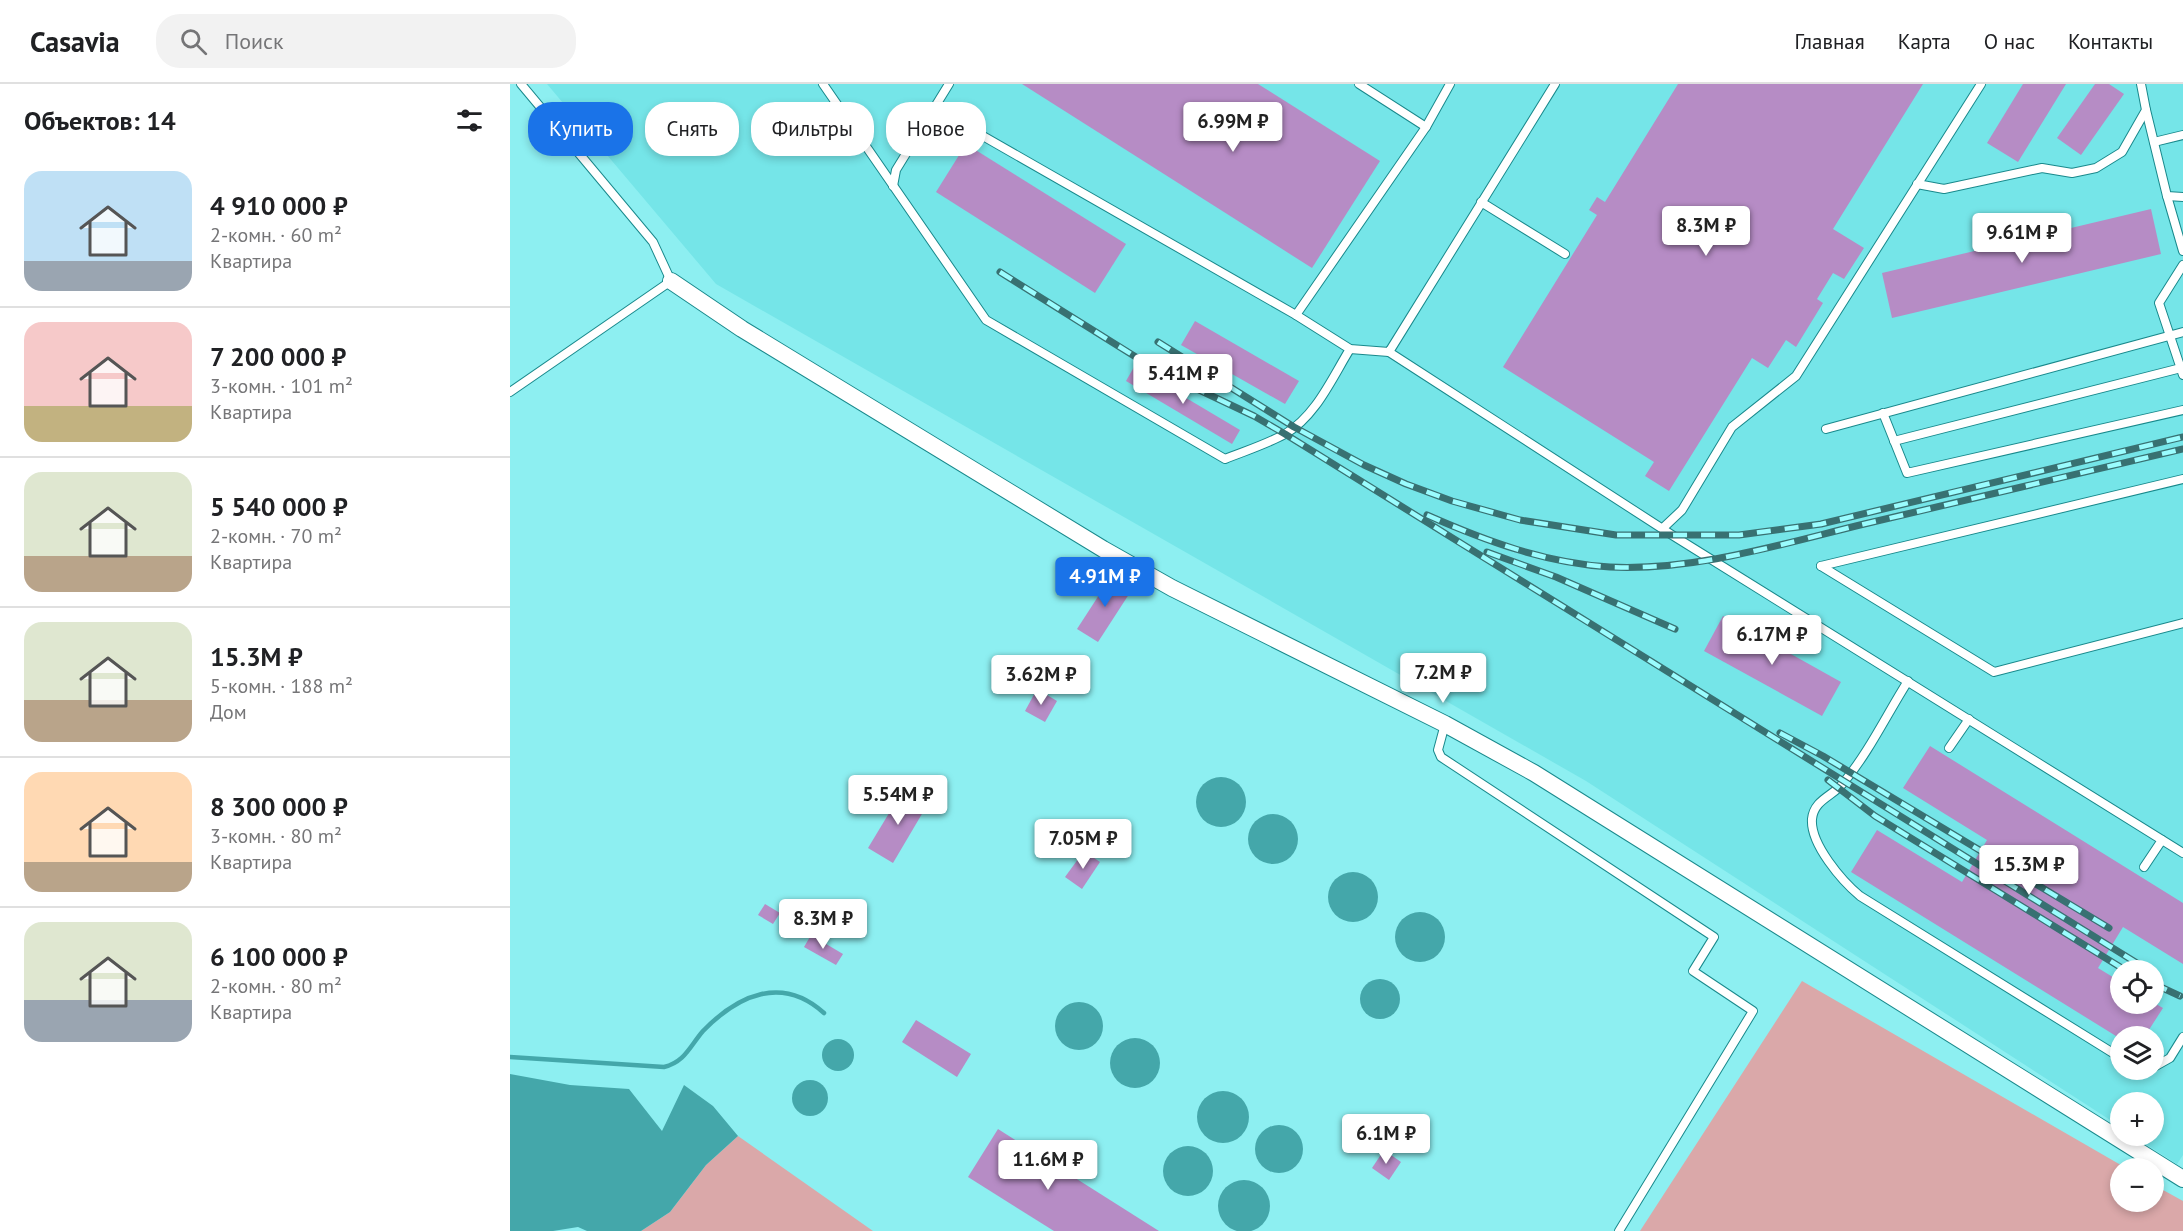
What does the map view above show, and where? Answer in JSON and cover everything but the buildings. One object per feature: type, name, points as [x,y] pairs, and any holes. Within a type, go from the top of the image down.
[{"type":"street","points":[[671,281],[742,329],[1103,549],[1172,588],[1445,724],[1534,773],[2183,1179]]},
{"type":"lane","points":[[510,392],[671,281],[653,242],[520,84]]},
{"type":"lane","points":[[823,84],[986,320],[1225,459],[1285,434],[1301,422],[1318,400],[1350,349]]},
{"type":"lane","points":[[938,102],[949,84]]},
{"type":"lane","points":[[1359,84],[1426,127]]},
{"type":"lane","points":[[1296,315],[1426,127],[1450,84]]},
{"type":"lane","points":[[1389,352],[1555,84]]},
{"type":"lane","points":[[1663,528],[1682,510],[1732,426],[1796,376],[1981,84]]},
{"type":"lane","points":[[2141,84],[2167,196],[2183,251]]},
{"type":"lane","points":[[1917,184],[1944,189],[2042,168],[2072,172],[2096,168],[2122,152],[2146,110]]},
{"type":"lane","points":[[2154,142],[2183,135]]},
{"type":"lane","points":[[986,138],[1296,315],[1350,349],[1389,352],[1663,528],[2183,853]]},
{"type":"lane","points":[[893,186],[896,170],[905,156]]},
{"type":"lane","points":[[2167,196],[2183,197]]},
{"type":"lane","points":[[1481,202],[1565,254]]},
{"type":"lane","points":[[1894,441],[2182,371],[2159,303],[2183,265]]},
{"type":"lane","points":[[1826,429],[2183,332]]},
{"type":"lane","points":[[1883,413],[1907,473],[2183,410]]},
{"type":"lane","points":[[2183,479],[1821,566],[1994,672],[2183,623]]},
{"type":"lane","points":[[1908,681],[1845,782],[1818,805],[1812,820],[1817,839],[1824,852],[1843,880],[1860,896],[2110,1051]]},
{"type":"lane","points":[[1949,748],[1969,719]]},
{"type":"lane","points":[[1445,724],[1438,750],[1441,757],[1714,937],[1693,971],[1753,1011],[1619,1231]]},
{"type":"lane","points":[[2144,867],[2162,840]]},
{"type":"lane","points":[[2164,1061],[2169,1058],[2183,1037]]},
{"type":"shaded area","points":[[547,84],[2183,84],[2183,1155],[2177,1164],[2149,1146],[2164,1146],[2164,1092],[2110,1092],[2110,1120],[1586,781],[716,284],[608,156],[633,156],[633,102],[562,102]]},
{"type":"shaded area","points":[[1221,777],[1239,784],[1246,802],[1239,820],[1221,827],[1203,820],[1196,802],[1203,784]]},
{"type":"shaded area","points":[[1273,814],[1282,816],[1293,825],[1298,839],[1296,848],[1287,859],[1273,864],[1264,862],[1253,853],[1248,839],[1250,830],[1259,819]]},
{"type":"shaded area","points":[[1348,872],[1358,872],[1371,879],[1378,892],[1378,902],[1371,915],[1358,922],[1348,922],[1339,918],[1332,911],[1328,902],[1328,892],[1332,883],[1339,876]]},
{"type":"shaded area","points":[[1420,912],[1429,914],[1440,923],[1445,937],[1443,946],[1434,957],[1420,962],[1411,960],[1400,951],[1395,937],[1397,928],[1406,917]]},
{"type":"shaded area","points":[[1380,979],[1394,985],[1400,999],[1394,1013],[1380,1019],[1366,1013],[1360,999],[1366,985]]},
{"type":"shaded area","points":[[1802,981],[2110,1159],[2110,1212],[2164,1212],[2164,1191],[2183,1201],[2183,1231],[1640,1231]]},
{"type":"shaded area","points":[[1079,1002],[1096,1009],[1103,1026],[1096,1043],[1079,1050],[1062,1043],[1055,1026],[1062,1009]]},
{"type":"shaded area","points":[[1135,1038],[1153,1045],[1160,1063],[1153,1081],[1135,1088],[1117,1081],[1110,1063],[1117,1045]]},
{"type":"shaded area","points":[[838,1039],[850,1043],[854,1055],[850,1067],[838,1071],[826,1067],[822,1055],[826,1043]]},
{"type":"shaded area","points":[[510,1074],[570,1085],[629,1089],[662,1131],[684,1085],[713,1106],[738,1136],[706,1165],[670,1212],[641,1231],[587,1231],[578,1227],[553,1231],[510,1231]]},
{"type":"shaded area","points":[[810,1080],[823,1085],[828,1098],[823,1111],[810,1116],[797,1111],[792,1098],[797,1085]]},
{"type":"shaded area","points":[[1218,1091],[1228,1091],[1237,1095],[1245,1103],[1249,1117],[1245,1131],[1237,1139],[1228,1143],[1218,1143],[1209,1139],[1201,1131],[1197,1122],[1197,1112],[1201,1103],[1209,1095]]},
{"type":"shaded area","points":[[1274,1125],[1284,1125],[1299,1135],[1303,1149],[1302,1158],[1293,1169],[1284,1173],[1274,1173],[1259,1163],[1255,1154],[1255,1144],[1265,1129]]},
{"type":"shaded area","points":[[738,1136],[873,1231],[641,1231],[670,1212],[706,1165]]},
{"type":"shaded area","points":[[1193,1146],[1206,1153],[1212,1161],[1212,1181],[1206,1189],[1198,1195],[1183,1196],[1170,1189],[1164,1181],[1163,1166],[1170,1153],[1178,1147]]},
{"type":"shaded area","points":[[1244,1180],[1254,1182],[1262,1188],[1268,1196],[1270,1206],[1268,1216],[1262,1224],[1254,1230],[1244,1232],[1234,1230],[1226,1224],[1220,1216],[1218,1206],[1220,1196],[1226,1188],[1234,1182]]},
{"type":"waterway","points":[[510,1057],[664,1067],[682,1057],[717,1018],[746,999],[761,994],[792,995],[808,1001],[824,1013]]},
{"type":"railway","points":[[1000,272],[1155,369],[1254,416],[1285,434],[2132,960]]},
{"type":"railway","points":[[1158,342],[1294,427],[1364,465],[1406,484],[1452,501],[1520,520],[1616,535],[1739,535],[1821,524],[2183,437]]},
{"type":"railway","points":[[1427,515],[1494,542],[1562,561],[1610,567],[1673,565],[1767,548],[2183,449]]},
{"type":"railway","points":[[1487,552],[1556,577],[1675,629]]},
{"type":"railway","points":[[1780,733],[1823,756],[2109,928]]},
{"type":"railway","points":[[1828,780],[1875,816],[2110,961]]},
{"type":"railway","points":[[2164,989],[2180,996]]}]
